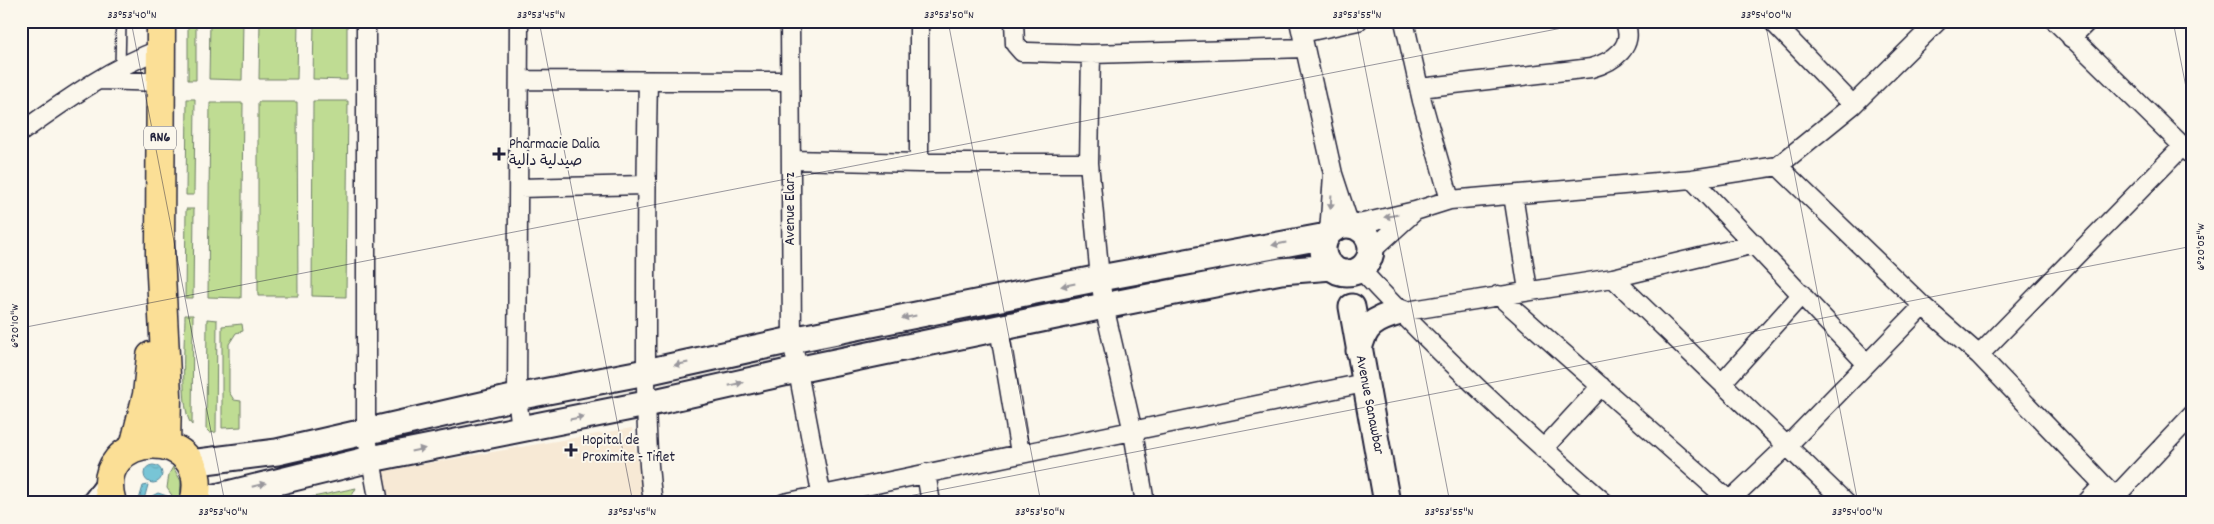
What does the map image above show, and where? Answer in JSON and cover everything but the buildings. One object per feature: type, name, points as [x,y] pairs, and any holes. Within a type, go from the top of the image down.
[{"type":"main road","name":"RN6","points":[[161,21],[157,396],[166,445]]},
{"type":"main road","name":"RN6","points":[[134,447],[157,396]]},
{"type":"main road","points":[[105,497],[111,473],[116,462],[124,453],[144,444],[166,445],[180,452],[190,463],[196,475],[195,502]]},
{"type":"street","points":[[366,21],[366,433],[379,503]]},
{"type":"street","points":[[519,21],[517,397],[521,429]]},
{"type":"street","name":"Avenue Elarz","points":[[790,21],[792,340],[822,499]]},
{"type":"street","points":[[919,21],[919,163]]},
{"type":"street","points":[[1014,21],[1015,44],[1022,52],[1091,54],[1302,34],[1358,21]]},
{"type":"street","points":[[1404,21],[1450,200]]},
{"type":"street","points":[[1420,88],[1591,68],[1604,64],[1615,59],[1629,37],[1629,30],[1624,21]]},
{"type":"street","points":[[1772,21],[1853,105]]},
{"type":"street","points":[[190,463],[278,452],[517,397],[1335,232],[1450,200],[1692,179],[1778,166],[1853,105],[1938,21]]},
{"type":"street","points":[[1979,355],[2188,151],[2055,21]]},
{"type":"street","points":[[2071,38],[2088,21]]},
{"type":"street","points":[[1302,34],[1333,174],[1335,232],[1323,249],[1324,256],[1351,266],[1543,449],[1605,503]]},
{"type":"street","points":[[120,74],[133,59],[161,49]]},
{"type":"street","points":[[1091,54],[1089,163],[1100,278],[1104,306],[1133,432],[1145,503]]},
{"type":"street","points":[[21,132],[100,80],[120,74],[160,82]]},
{"type":"street","points":[[519,80],[789,81]]},
{"type":"street","points":[[648,81],[646,404],[648,471],[653,503]]},
{"type":"street","points":[[791,160],[919,163],[1089,163]]},
{"type":"street","points":[[1778,166],[1923,306],[1979,355],[2113,495]]},
{"type":"street","points":[[1692,179],[1866,363]]},
{"type":"street","points":[[519,188],[646,185]]},
{"type":"street","points":[[1513,195],[1528,290]]},
{"type":"street","points":[[195,502],[371,459],[646,404],[797,370],[1104,306],[1281,271],[1351,266],[1414,211]]},
{"type":"street","points":[[1335,232],[1363,232],[1367,236],[1351,266]]},
{"type":"street","points":[[1359,351],[1361,336],[1371,324],[1382,317],[1400,312],[1528,290],[1613,278],[1755,244]]},
{"type":"street","name":"Avenue Sanawbar","points":[[1351,266],[1344,281],[1352,308],[1387,503]]},
{"type":"street","points":[[1613,278],[1846,503]]},
{"type":"street","points":[[1722,383],[1802,294]]},
{"type":"street","points":[[1498,295],[1729,502],[1787,446],[1923,306]]},
{"type":"street","points":[[999,328],[1020,453]]},
{"type":"street","points":[[784,503],[822,499],[926,473],[1133,432],[1364,383]]},
{"type":"street","points":[[1543,449],[1601,386]]},
{"type":"street","points":[[2086,503],[2113,495],[2193,414]]},
{"type":"street","points":[[926,473],[931,503]]},
{"type":"lane","points":[[120,74],[121,21]]},
{"type":"shaded area","name":"Hopital de Proximite - Tiflet","points":[[632,428],[645,503],[388,503],[382,471]]},
{"type":"green space","points":[[188,21],[196,21],[196,80],[188,80]]},
{"type":"green space","points":[[210,21],[243,21],[242,80],[209,79]]},
{"type":"green space","points":[[260,21],[298,21],[297,79],[259,79]]},
{"type":"green space","points":[[314,21],[347,21],[347,80],[313,79]]},
{"type":"green space","points":[[187,99],[195,99],[194,195],[186,195]]},
{"type":"green space","points":[[313,101],[348,101],[346,297],[312,296]]},
{"type":"green space","points":[[258,102],[297,102],[298,296],[258,296]]},
{"type":"green space","points":[[210,103],[243,103],[241,298],[208,297]]},
{"type":"green space","points":[[186,209],[194,209],[193,298],[185,298]]},
{"type":"green space","points":[[185,315],[193,315],[192,425],[185,405],[184,390]]},
{"type":"green space","points":[[207,319],[217,320],[216,432],[210,433],[206,429]]},
{"type":"green space","points":[[242,324],[243,331],[236,333],[229,344],[229,392],[234,400],[241,401],[241,427],[222,428],[222,326]]},
{"type":"green space","points":[[173,467],[181,481],[180,499],[173,497],[167,488],[169,474]]},
{"type":"green space","points":[[356,488],[348,503],[294,503],[294,501]]},
{"type":"water","points":[[149,465],[157,465],[162,470],[160,481],[149,483],[144,478],[144,470]]},
{"type":"water","points":[[148,485],[143,503],[138,503],[143,486]]},
{"type":"water","points":[[158,493],[167,496],[170,503],[150,503],[152,496]]},
{"type":"place","name":"Pharmacie Dalia صيدلية دالية","points":[[499,154]]},
{"type":"place","name":"Hopital de Proximite - Tiflet","points":[[571,450]]}]
